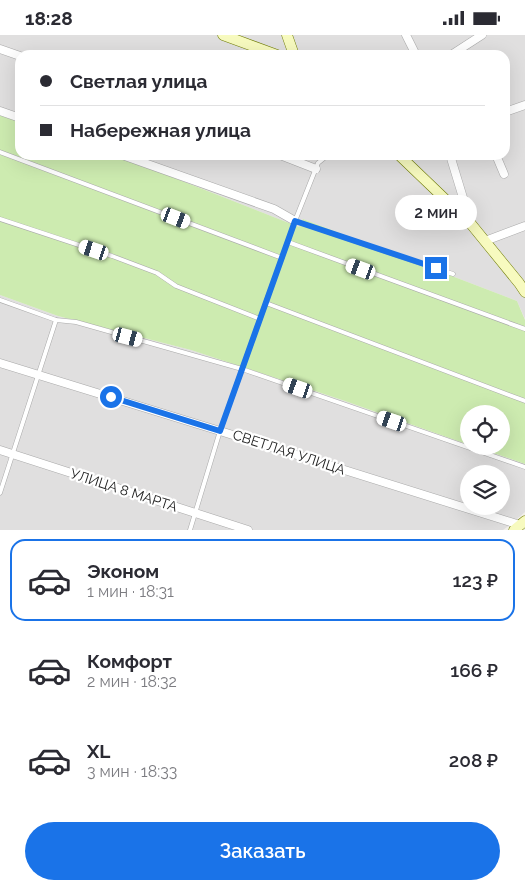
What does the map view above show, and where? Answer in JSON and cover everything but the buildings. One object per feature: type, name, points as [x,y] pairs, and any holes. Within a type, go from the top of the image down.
[{"type":"street","points":[[223,35],[263,50]]},
{"type":"street","points":[[288,35],[292,50]]},
{"type":"street","points":[[406,35],[414,50]]},
{"type":"street","points":[[459,50],[482,35]]},
{"type":"street","points":[[0,49],[15,54]]},
{"type":"street","points":[[510,110],[525,105]]},
{"type":"street","points":[[0,111],[15,117]]},
{"type":"street","points":[[136,160],[274,209],[295,221]]},
{"type":"street","points":[[293,160],[316,169]]},
{"type":"street","points":[[404,160],[471,224],[525,293]]},
{"type":"street","points":[[452,160],[471,224]]},
{"type":"street","points":[[498,160],[504,174]]},
{"type":"street","points":[[486,241],[525,226]]},
{"type":"street","name":"СВЕТЛАЯ УЛИЦА","points":[[0,363],[520,525]]},
{"type":"street","name":"УЛИЦА 8 МАРТА","points":[[0,450],[248,530]]},
{"type":"lane","points":[[0,153],[15,159]]},
{"type":"lane","points":[[19,160],[282,258]]},
{"type":"lane","points":[[190,530],[220,431],[242,369],[295,221],[318,163],[322,160]]},
{"type":"lane","points":[[0,219],[139,266],[157,273],[176,286],[260,319]]},
{"type":"lane","points":[[295,221],[453,274]]},
{"type":"lane","points":[[288,242],[525,329]]},
{"type":"lane","points":[[0,300],[56,320],[76,322],[242,369],[525,467]]},
{"type":"lane","points":[[266,303],[525,401]]},
{"type":"lane","points":[[0,493],[56,320]]},
{"type":"shaded area","points":[[0,35],[525,35],[525,319],[517,301],[303,219],[299,227],[129,160],[510,160],[510,50],[15,50],[15,119],[0,114]]},
{"type":"shaded area","points":[[0,295],[58,316],[191,350],[345,401],[460,442],[460,455],[499,455],[525,464],[525,512],[503,530],[0,530]]},
{"type":"green space","points":[[0,114],[15,119],[15,160],[129,160],[299,227],[303,219],[517,301],[525,320],[525,464],[499,455],[510,455],[510,405],[460,405],[460,442],[191,350],[58,316],[0,295]]},
{"type":"route","points":[[111,397],[220,431],[295,221],[436,268]]}]
